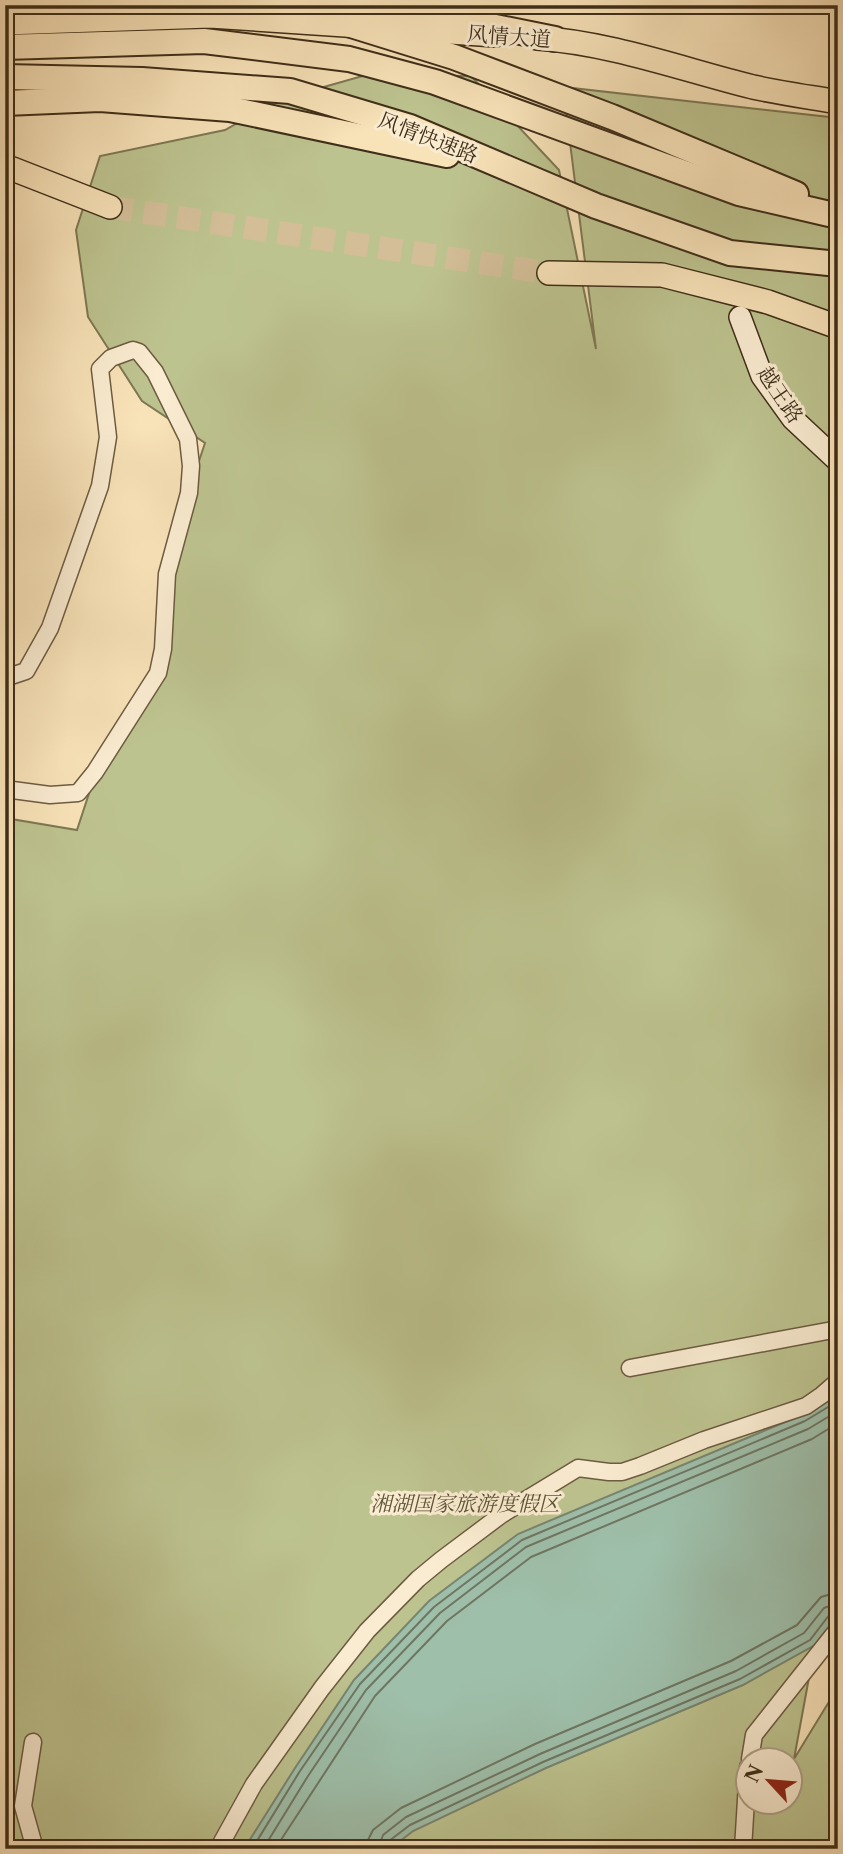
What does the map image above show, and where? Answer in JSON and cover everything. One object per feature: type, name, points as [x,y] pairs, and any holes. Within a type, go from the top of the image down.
[{"type":"highway","points":[[357,15],[426,13],[555,39]]},
{"type":"highway","points":[[357,15],[453,57],[611,117],[799,195],[838,202]]},
{"type":"highway","points":[[5,47],[204,41],[349,59],[435,82],[739,193],[838,215]]},
{"type":"highway","name":"风情快速路","points":[[5,77],[142,80],[290,91],[410,127],[596,206],[730,253],[838,264]]},
{"type":"highway","points":[[5,103],[100,99],[230,109],[506,168]]},
{"type":"main road","points":[[5,23],[210,16],[357,15]]},
{"type":"main road","name":"风情大道","points":[[555,39],[652,58],[754,87],[838,102]]},
{"type":"main road","points":[[5,166],[110,207]]},
{"type":"main road","points":[[549,274],[662,275],[768,302],[838,327]]},
{"type":"main road","name":"越王路","points":[[740,317],[762,376],[793,419],[838,461]]},
{"type":"street","points":[[5,678],[26,671],[50,628],[100,486],[108,437],[100,369],[111,358],[133,350],[139,352],[155,372],[188,439],[191,466],[189,493],[167,574],[163,649],[158,673],[78,793],[50,795],[5,789]]},
{"type":"street","points":[[630,1368],[838,1328]]},
{"type":"street","points":[[218,1849],[254,1784],[322,1688],[367,1631],[418,1579],[441,1560],[501,1515],[578,1468],[622,1472],[640,1466],[704,1440],[806,1406],[838,1381]]},
{"type":"street","points":[[752,1745],[754,1735],[838,1629]]},
{"type":"street","points":[[33,1742],[23,1806],[35,1849]]},
{"type":"street","points":[[743,1849],[745,1815]]},
{"type":"green space","name":"湘湖国家旅游度假区","points":[[366,75],[471,76],[559,170],[596,349],[563,87],[838,118],[838,1618],[815,1645],[797,1745],[734,1745],[734,1815],[804,1815],[803,1745],[838,1687],[838,1849],[5,1849],[5,818],[77,830],[99,763],[164,673],[161,575],[205,443],[142,401],[88,317],[76,230],[100,156],[225,130],[278,100]]},
{"type":"water","points":[[838,1392],[838,1615],[815,1645],[743,1685],[546,1768],[413,1831],[390,1849],[244,1849],[354,1680],[429,1601],[518,1534],[802,1415]]},
{"type":"tunnel","points":[[110,207],[549,273]]}]
